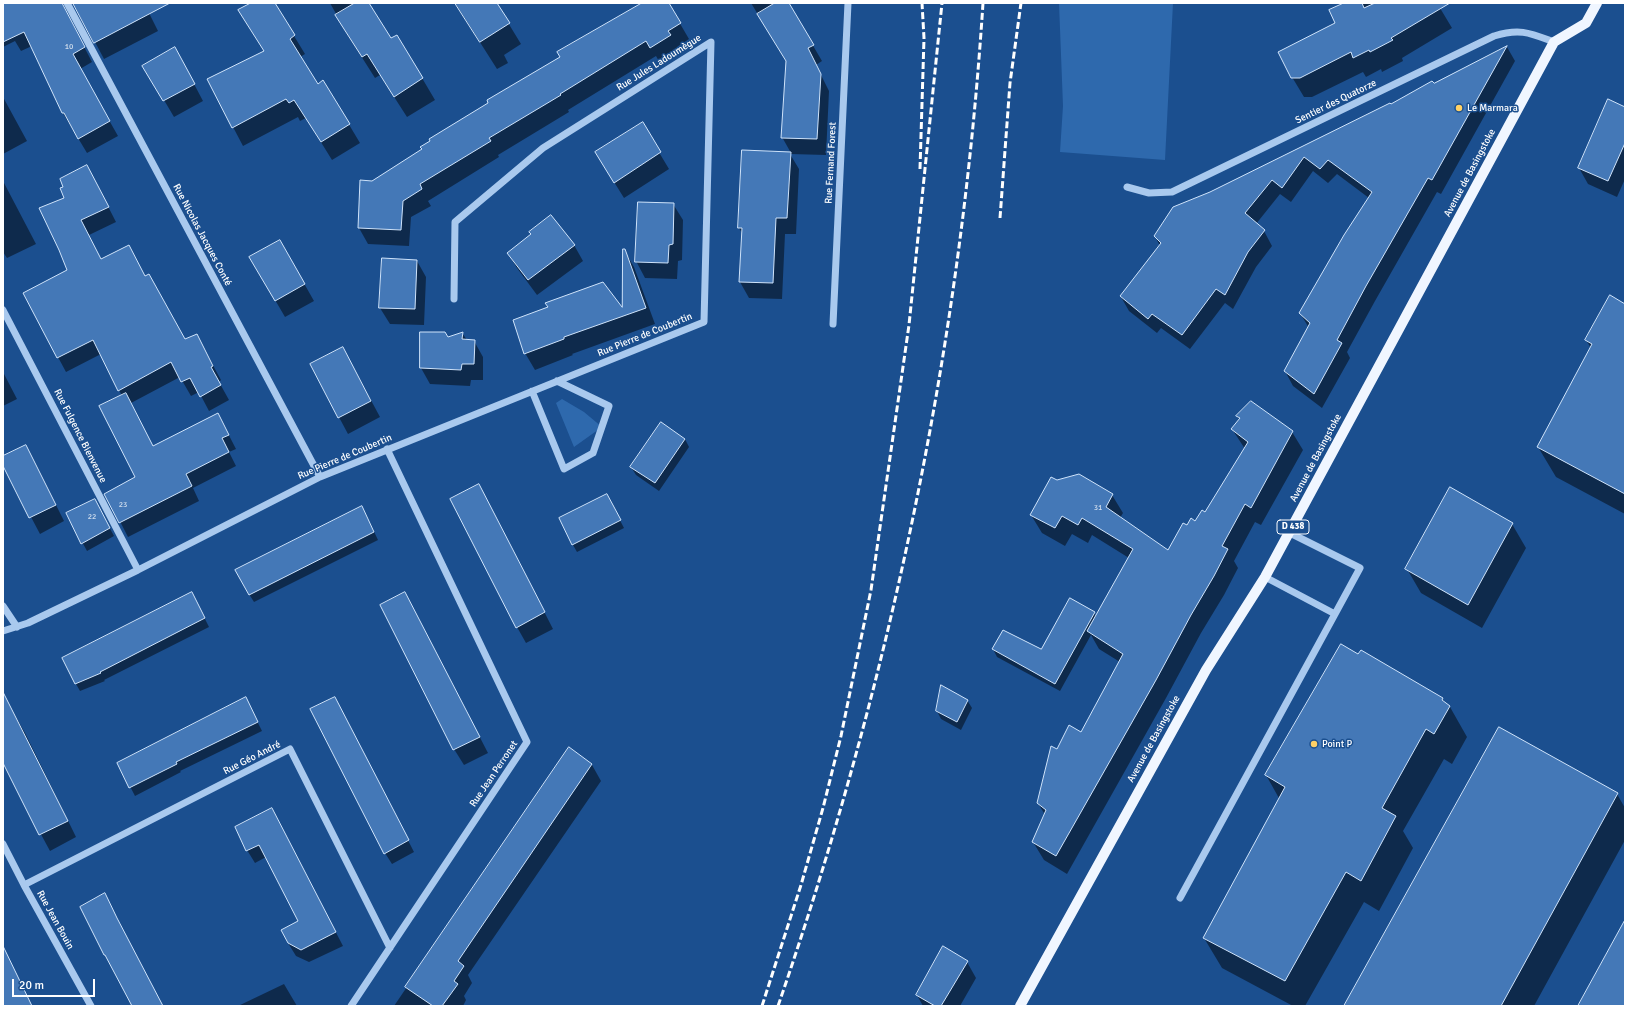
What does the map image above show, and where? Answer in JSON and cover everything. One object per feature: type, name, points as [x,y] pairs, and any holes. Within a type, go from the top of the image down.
[{"type":"main road","points":[[1554,42],[1586,23],[1597,3]]},
{"type":"main road","name":"Avenue de Basingstoke","points":[[1020,1006],[1206,670],[1266,577],[1554,42]]},
{"type":"street","name":"Rue Nicolas Jacques Conté","points":[[67,3],[320,477]]},
{"type":"street","name":"Rue Fernand Forest","points":[[832,324],[848,3]]},
{"type":"street","name":"Sentier des Quatorze","points":[[1127,187],[1149,193],[1172,192],[1494,36],[1508,32],[1528,32],[1554,42]]},
{"type":"street","name":"Rue Jules Ladoumègue","points":[[454,299],[455,222],[543,148],[711,42],[704,322]]},
{"type":"street","name":"Rue Fulgence Bienvenue","points":[[3,310],[138,570]]},
{"type":"street","name":"Rue Pierre de Coubertin","points":[[3,631],[28,623],[138,570],[320,477],[704,322]]},
{"type":"street","points":[[532,391],[564,469],[593,453],[609,406],[557,381]]},
{"type":"street","name":"Rue Jean Perronet","points":[[351,1006],[527,742],[387,449]]},
{"type":"street","points":[[1180,898],[1360,568],[1290,533]]},
{"type":"street","points":[[1266,577],[1335,614]]},
{"type":"street","points":[[3,606],[17,626]]},
{"type":"street","name":"Rue Géo André","points":[[24,884],[290,749],[390,948]]},
{"type":"street","name":"Rue Jean Bouin","points":[[3,844],[91,1006]]},
{"type":"shaded area","points":[[1059,3],[1173,3],[1165,160],[1060,152],[1063,106]]},
{"type":"shaded area","points":[[562,399],[584,412],[602,427],[574,447],[556,403]]},
{"type":"building","points":[[3,3],[62,3],[85,47],[73,54],[110,121],[78,139],[64,113],[62,113],[24,32],[3,42]]},
{"type":"building","points":[[73,3],[170,3],[94,43]]},
{"type":"building","points":[[251,3],[275,3],[295,35],[290,39],[318,84],[323,80],[350,124],[321,142],[294,100],[289,103],[286,99],[232,128],[207,79],[264,51],[238,10]]},
{"type":"building","points":[[355,3],[369,3],[391,38],[397,35],[423,78],[394,97],[367,54],[362,57],[335,15]]},
{"type":"building","points":[[455,3],[497,3],[510,23],[480,42]]},
{"type":"building","points":[[642,3],[669,3],[681,23],[668,31],[671,35],[650,48],[646,41],[560,94],[561,95],[489,138],[491,141],[420,184],[422,189],[403,201],[401,230],[358,228],[360,180],[372,181],[422,149],[420,147],[430,141],[429,139],[488,103],[487,100],[560,57],[557,52]]},
{"type":"building","points":[[775,3],[789,3],[814,45],[808,48],[821,74],[817,139],[781,138],[786,61],[757,14]]},
{"type":"building","points":[[1344,3],[1362,3],[1364,8],[1375,3],[1450,3],[1391,38],[1393,40],[1370,52],[1369,50],[1353,58],[1351,52],[1300,78],[1291,78],[1278,52],[1335,23],[1329,10]]},
{"type":"building","points":[[1507,46],[1432,180],[1428,178],[1366,286],[1337,340],[1342,343],[1314,394],[1284,371],[1310,323],[1299,313],[1344,235],[1372,192],[1328,160],[1320,169],[1304,157],[1282,188],[1272,180],[1245,213],[1265,230],[1248,252],[1225,295],[1216,289],[1182,335],[1152,314],[1148,319],[1120,296],[1161,243],[1154,236],[1173,207],[1210,192],[1390,103],[1391,104],[1432,81],[1434,83]]},
{"type":"building","points":[[175,47],[195,84],[163,101],[142,66]]},
{"type":"building","points":[[1608,99],[1625,107],[1625,143],[1608,181],[1578,168]]},
{"type":"building","points":[[643,122],[661,152],[614,183],[595,152]]},
{"type":"building","points":[[742,150],[791,152],[787,218],[776,218],[773,283],[739,282],[742,228],[738,228]]},
{"type":"building","points":[[87,165],[109,207],[81,220],[101,259],[129,245],[145,276],[149,274],[185,339],[197,334],[213,366],[211,367],[221,385],[200,397],[190,378],[181,382],[171,362],[118,391],[93,340],[57,358],[23,293],[67,270],[39,208],[64,198],[60,188],[63,187],[60,179]]},
{"type":"building","points":[[638,202],[674,203],[673,244],[669,245],[668,263],[635,262]]},
{"type":"building","points":[[551,215],[575,245],[528,280],[507,253],[531,234],[529,232]]},
{"type":"building","points":[[280,240],[305,284],[275,301],[249,257]]},
{"type":"building","points":[[623,249],[625,249],[646,308],[564,337],[564,339],[524,354],[513,320],[548,307],[545,303],[603,282],[622,307]]},
{"type":"building","points":[[382,258],[417,260],[415,309],[379,308]]},
{"type":"building","points":[[1610,295],[1625,304],[1625,494],[1537,447],[1592,344],[1585,340]]},
{"type":"building","points":[[420,332],[445,332],[448,337],[463,332],[462,339],[475,340],[474,364],[462,364],[461,370],[420,368]]},
{"type":"building","points":[[343,347],[371,401],[338,418],[310,364]]},
{"type":"building","points":[[126,393],[153,446],[218,413],[229,435],[222,438],[229,452],[186,474],[192,486],[119,523],[104,494],[135,477],[99,406]]},
{"type":"building","points":[[1251,401],[1293,431],[1251,508],[1245,504],[1222,546],[1228,549],[1214,576],[1056,856],[1032,842],[1046,810],[1037,803],[1051,746],[1057,749],[1069,725],[1081,732],[1123,654],[1087,631],[1133,549],[1082,518],[1078,525],[1062,516],[1055,528],[1030,515],[1051,477],[1057,480],[1079,474],[1113,494],[1106,507],[1168,550],[1183,523],[1187,525],[1191,518],[1195,521],[1202,510],[1205,512],[1248,442],[1231,429],[1240,418],[1236,416]]},
{"type":"building","points":[[661,422],[685,439],[655,483],[630,467]]},
{"type":"building","points":[[26,445],[56,505],[29,518],[3,466],[3,456]]},
{"type":"building","points":[[479,484],[545,612],[516,628],[450,499]]},
{"type":"building","points":[[1450,487],[1513,523],[1468,605],[1405,569]]},
{"type":"building","points":[[607,494],[621,520],[572,545],[559,518]]},
{"type":"building","points":[[95,499],[110,528],[81,544],[66,513]]},
{"type":"building","points":[[362,506],[374,532],[249,595],[235,570]]},
{"type":"building","points":[[192,592],[205,618],[100,672],[101,673],[75,684],[62,658]]},
{"type":"building","points":[[405,592],[480,737],[453,750],[380,605]]},
{"type":"building","points":[[1070,598],[1095,612],[1055,684],[992,649],[1003,630],[1041,649]]},
{"type":"building","points":[[1341,644],[1358,654],[1361,650],[1443,698],[1442,700],[1450,706],[1434,734],[1426,729],[1382,808],[1396,816],[1361,881],[1346,872],[1285,981],[1203,938],[1285,787],[1265,775]]},
{"type":"building","points":[[941,685],[968,700],[957,722],[936,711]]},
{"type":"building","points":[[3,692],[68,821],[39,835],[3,763]]},
{"type":"building","points":[[246,697],[258,722],[176,762],[177,764],[129,788],[117,763]]},
{"type":"building","points":[[335,697],[409,840],[384,854],[310,709]]},
{"type":"building","points":[[1499,727],[1618,793],[1501,1006],[1344,1006]]},
{"type":"building","points":[[569,747],[592,764],[458,961],[464,966],[454,981],[458,984],[442,1006],[433,1006],[405,987]]},
{"type":"building","points":[[272,808],[336,932],[301,950],[288,943],[281,930],[298,921],[259,845],[246,851],[235,827]]},
{"type":"building","points":[[105,893],[163,1006],[132,1006],[104,955],[80,907]]},
{"type":"building","points":[[1625,920],[1625,1006],[1578,1006]]},
{"type":"building","points":[[3,946],[32,1006],[3,1006]]},
{"type":"building","points":[[943,946],[968,961],[941,1006],[935,1006],[916,995]]},
{"type":"railway","points":[[920,169],[924,38],[922,3]]},
{"type":"railway","points":[[762,1006],[801,885],[823,808],[841,736],[871,590],[909,325],[942,3]]},
{"type":"railway","points":[[778,1006],[818,884],[854,761],[886,636],[914,511],[938,385],[957,258],[972,131],[983,3]]},
{"type":"railway","points":[[1000,218],[1010,83],[1021,3]]},
{"type":"place","name":"Le Marmara","points":[[1459,108]]},
{"type":"place","name":"Point P","points":[[1314,744]]}]
